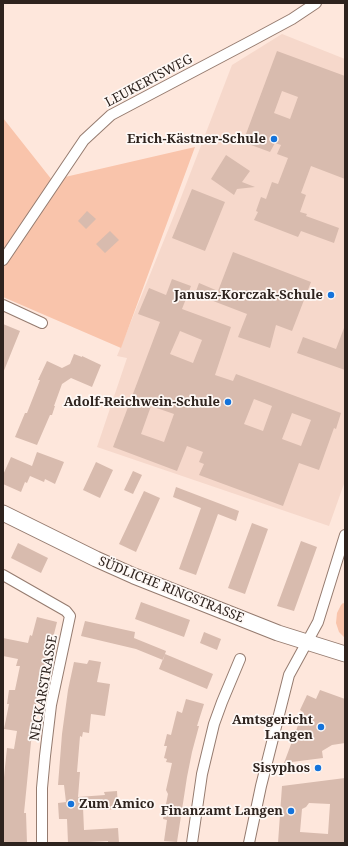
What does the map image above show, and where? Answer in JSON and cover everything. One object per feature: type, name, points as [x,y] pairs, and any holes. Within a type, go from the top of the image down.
[{"type":"main road","name":"SÜDLICHE RINGSTRASSE","points":[[3,513],[96,559],[240,619],[278,633],[345,654]]},
{"type":"street","name":"LEUKERTSWEG","points":[[3,260],[84,140],[111,115],[292,19],[316,3]]},
{"type":"street","points":[[3,305],[42,323]]},
{"type":"street","points":[[250,843],[261,786],[282,697],[289,674],[318,622],[345,535]]},
{"type":"street","name":"NECKARSTRASSE","points":[[3,575],[66,611],[70,616],[70,622],[51,705],[42,788],[42,843]]},
{"type":"street","points":[[192,843],[202,774],[214,724],[240,658]]},
{"type":"shaded area","name":"Adolf-Reichwein-Schule","points":[[282,34],[345,59],[345,481],[329,526],[97,447],[127,358],[117,356],[175,213],[232,65]]},
{"type":"shaded area","points":[[3,118],[52,180],[195,147],[121,348],[3,297]]},
{"type":"shaded area","points":[[343,603],[345,604],[345,638],[339,632],[336,623],[337,613]]},
{"type":"building","points":[[277,51],[345,76],[345,179],[311,166],[301,193],[306,195],[300,212],[307,214],[306,216],[339,228],[334,243],[301,231],[298,237],[254,220],[258,212],[256,211],[261,197],[266,199],[272,182],[278,184],[288,158],[277,154],[281,145],[275,143],[270,152],[243,142]],"holes":[[[282,91],[298,97],[290,119],[274,113]]]},
{"type":"building","points":[[226,155],[250,171],[242,182],[255,187],[237,189],[234,195],[211,179]]},
{"type":"building","points":[[192,189],[225,202],[205,251],[172,238]]},
{"type":"building","points":[[87,211],[96,219],[86,229],[78,221]]},
{"type":"building","points":[[110,231],[119,240],[105,253],[96,244]]},
{"type":"building","points":[[233,252],[311,282],[292,331],[276,325],[270,348],[238,337],[247,314],[195,294],[199,283],[218,291]]},
{"type":"building","points":[[172,279],[191,286],[182,309],[231,327],[215,375],[233,381],[236,374],[341,413],[319,470],[299,463],[283,506],[199,475],[204,464],[199,462],[203,452],[187,446],[177,471],[113,447],[160,322],[138,314],[149,288],[166,295]],"holes":[[[180,331],[202,340],[193,363],[170,354]],[[254,399],[272,406],[263,431],[244,424]],[[151,406],[174,414],[164,442],[141,434]],[[292,413],[311,420],[301,446],[282,439]]]},
{"type":"building","points":[[3,324],[20,331],[3,373]]},
{"type":"building","points":[[344,328],[345,370],[297,353],[303,337],[336,349]]},
{"type":"building","points":[[74,354],[101,365],[92,387],[71,378],[62,384],[52,415],[50,415],[37,445],[15,437],[25,413],[27,413],[40,380],[38,380],[47,361],[62,368],[70,364]]},
{"type":"building","points":[[37,452],[64,462],[55,484],[45,479],[44,482],[30,476],[27,483],[25,482],[21,492],[3,484],[3,475],[11,457],[32,466]]},
{"type":"building","points":[[96,462],[113,470],[100,498],[83,490]]},
{"type":"building","points":[[133,471],[142,475],[133,494],[124,490]]},
{"type":"building","points":[[176,487],[239,511],[236,521],[218,514],[196,575],[179,569],[201,508],[173,497]]},
{"type":"building","points":[[144,491],[160,498],[136,552],[119,544]]},
{"type":"building","points":[[252,523],[268,529],[245,594],[228,588]]},
{"type":"building","points":[[301,541],[317,547],[294,611],[277,606]]},
{"type":"building","points":[[18,543],[48,558],[41,573],[11,558]]},
{"type":"building","points":[[141,602],[190,620],[184,637],[135,619]]},
{"type":"building","points":[[37,617],[57,622],[48,658],[46,657],[40,684],[39,683],[34,718],[24,813],[26,813],[27,843],[3,843],[3,788],[7,748],[14,749],[17,731],[4,729],[9,704],[7,704],[9,690],[15,690],[20,666],[16,666],[18,659],[3,656],[3,638],[28,643],[30,635],[32,636]]},
{"type":"building","points":[[85,621],[135,632],[134,638],[166,651],[163,660],[136,649],[81,636]]},
{"type":"building","points":[[204,632],[221,639],[217,650],[200,643]]},
{"type":"building","points":[[165,654],[213,674],[207,689],[159,669]]},
{"type":"building","points":[[89,660],[101,662],[97,682],[110,684],[105,716],[91,714],[89,733],[83,732],[82,737],[80,736],[77,772],[80,772],[78,797],[105,795],[104,792],[117,791],[118,809],[104,810],[104,806],[83,807],[84,830],[118,828],[119,843],[108,843],[108,841],[68,843],[67,819],[59,819],[58,803],[66,802],[64,785],[58,785],[62,734],[68,690],[74,662],[87,664]]},
{"type":"building","name":"Amtsgericht Langen","points":[[320,690],[345,699],[345,743],[332,745],[322,751],[323,758],[284,763],[303,712],[300,710],[307,695],[316,699]]},
{"type":"building","points":[[186,699],[204,704],[197,726],[199,726],[187,777],[177,842],[164,841],[167,820],[163,819],[168,794],[166,790],[172,763],[166,762],[167,759],[164,758],[167,746],[164,746],[167,734],[171,735],[177,711],[182,713]]},
{"type":"building","name":"Finanzamt Langen","points":[[345,778],[345,843],[278,843],[282,786]],"holes":[[[309,803],[330,804],[328,834],[300,832],[302,809]]]},
{"type":"place","name":"Erich-Kästner-Schule","points":[[274,139]]},
{"type":"place","name":"Janusz-Korczak-Schule","points":[[331,295]]},
{"type":"place","name":"Adolf-Reichwein-Schule","points":[[228,402]]},
{"type":"place","name":"Amtsgericht Langen","points":[[321,727]]},
{"type":"place","name":"Sisyphos","points":[[318,768]]},
{"type":"place","name":"Zum Amico","points":[[71,804]]},
{"type":"place","name":"Finanzamt Langen","points":[[291,811]]}]
